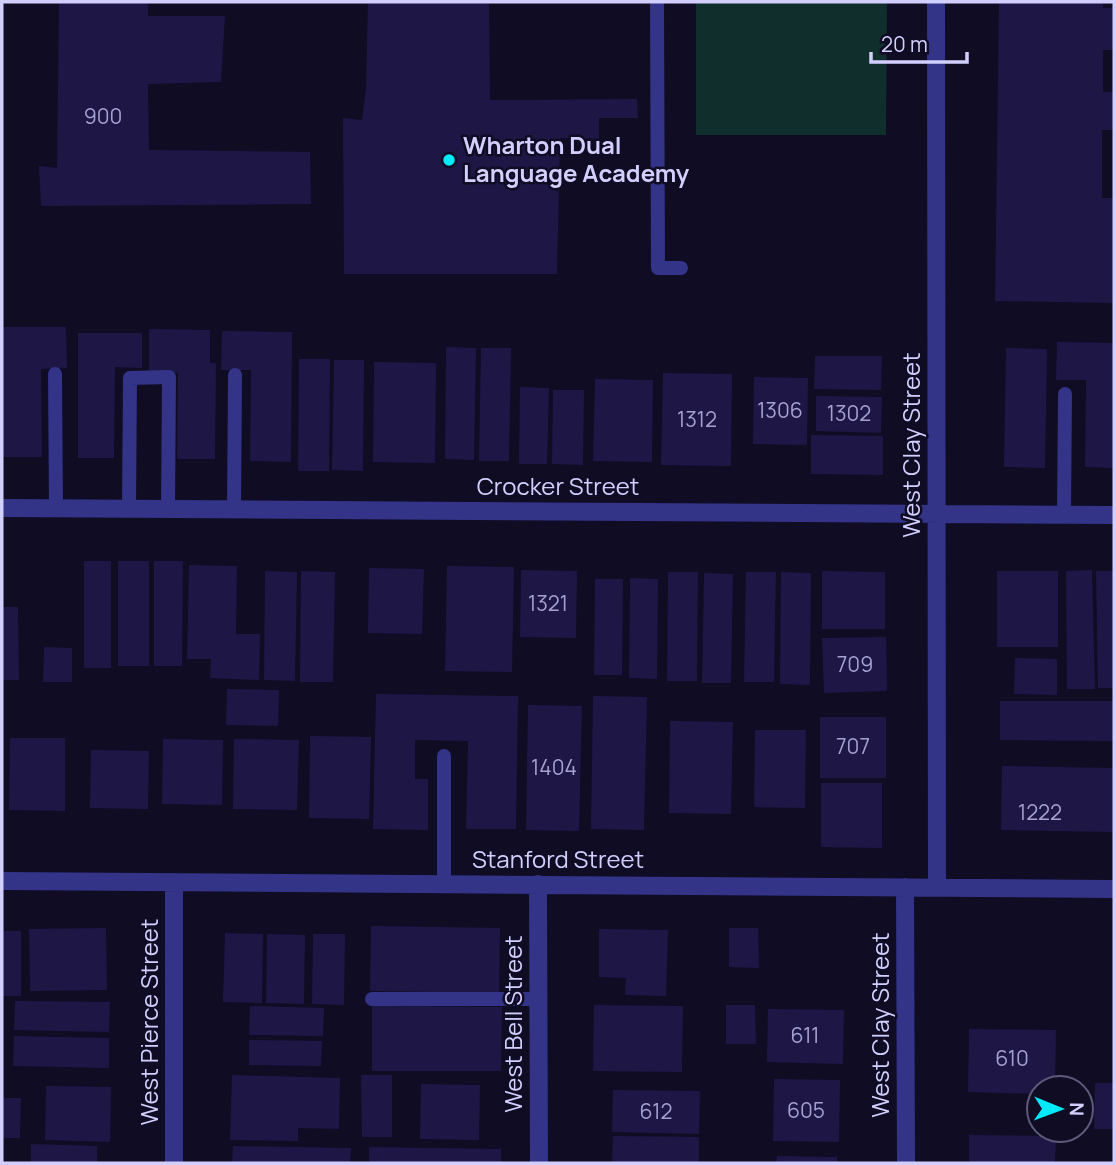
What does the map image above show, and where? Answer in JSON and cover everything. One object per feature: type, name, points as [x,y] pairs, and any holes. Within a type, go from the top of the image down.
[{"type":"street","name":"West Clay Street","points":[[936,2],[937,887]]},
{"type":"street","name":"Crocker Street","points":[[2,508],[1114,515]]},
{"type":"street","name":"Stanford Street","points":[[2,881],[1114,889]]},
{"type":"street","name":"West Pierce Street","points":[[174,882],[174,1163]]},
{"type":"street","name":"West Bell Street","points":[[538,884],[538,1163]]},
{"type":"street","name":"West Clay Street","points":[[905,887],[906,1163]]},
{"type":"lane","points":[[657,2],[658,268],[681,268]]},
{"type":"lane","points":[[55,374],[56,509]]},
{"type":"lane","points":[[233,509],[235,375]]},
{"type":"lane","points":[[129,509],[130,378],[169,377],[168,509]]},
{"type":"lane","points":[[1064,515],[1065,394]]},
{"type":"lane","points":[[444,756],[444,884]]},
{"type":"lane","points":[[372,999],[539,999]]},
{"type":"green space","points":[[696,2],[887,2],[886,135],[696,135]]},
{"type":"building","points":[[59,2],[148,2],[148,16],[225,16],[221,82],[148,84],[149,150],[310,152],[311,204],[41,206],[39,166],[57,168]]},
{"type":"building","points":[[368,2],[489,2],[490,100],[637,99],[638,118],[599,118],[599,139],[560,138],[557,274],[344,274],[343,118],[362,120],[366,88]]},
{"type":"building","points":[[999,2],[1103,2],[1103,8],[1114,8],[1114,50],[1103,50],[1103,92],[1114,92],[1114,130],[1102,130],[1102,198],[1114,198],[1114,303],[995,301]]},
{"type":"building","points":[[2,327],[66,327],[67,368],[41,369],[42,457],[2,457]]},
{"type":"building","points":[[149,329],[210,330],[210,363],[216,363],[215,459],[177,459],[178,373],[149,372]]},
{"type":"building","points":[[222,331],[292,332],[291,462],[250,461],[251,370],[221,370]]},
{"type":"building","points":[[78,333],[142,333],[142,368],[115,367],[114,458],[78,458]]},
{"type":"building","points":[[1057,342],[1114,343],[1114,468],[1085,467],[1086,380],[1056,380]]},
{"type":"building","points":[[446,347],[476,348],[474,460],[445,459]]},
{"type":"building","points":[[481,348],[511,348],[509,461],[479,461]]},
{"type":"building","points":[[1006,348],[1047,349],[1045,468],[1004,467]]},
{"type":"building","points":[[815,356],[882,356],[881,390],[814,389]]},
{"type":"building","points":[[299,359],[330,359],[329,471],[298,471]]},
{"type":"building","points":[[334,360],[364,360],[363,471],[332,470]]},
{"type":"building","points":[[374,362],[436,363],[435,463],[373,462]]},
{"type":"building","points":[[663,373],[732,374],[731,466],[661,465]]},
{"type":"building","points":[[754,377],[808,378],[807,445],[753,444]]},
{"type":"building","points":[[595,379],[653,380],[652,462],[593,461]]},
{"type":"building","points":[[520,387],[549,388],[547,464],[519,464]]},
{"type":"building","points":[[553,390],[584,390],[583,465],[552,464]]},
{"type":"building","points":[[816,396],[882,397],[881,433],[816,431]]},
{"type":"building","points":[[811,435],[883,436],[883,475],[811,474]]},
{"type":"building","points":[[84,561],[111,561],[111,668],[84,668]]},
{"type":"building","points":[[118,561],[149,561],[149,666],[118,666]]},
{"type":"building","points":[[154,561],[183,561],[182,666],[154,666]]},
{"type":"building","points":[[189,565],[237,566],[236,634],[260,634],[259,680],[210,678],[211,659],[187,659]]},
{"type":"building","points":[[447,566],[514,567],[512,672],[445,671]]},
{"type":"building","points":[[369,568],[424,569],[422,634],[368,633]]},
{"type":"building","points":[[521,570],[577,571],[576,638],[520,637]]},
{"type":"building","points":[[1092,570],[1095,689],[1067,689],[1066,571]]},
{"type":"building","points":[[265,571],[297,572],[295,681],[264,680]]},
{"type":"building","points":[[301,571],[335,572],[333,682],[300,682]]},
{"type":"building","points":[[822,571],[885,572],[885,629],[822,629]]},
{"type":"building","points":[[997,571],[1058,571],[1058,647],[997,647]]},
{"type":"building","points":[[1096,571],[1114,571],[1114,688],[1098,688]]},
{"type":"building","points":[[668,572],[698,572],[697,681],[667,681]]},
{"type":"building","points":[[746,572],[776,572],[774,682],[744,682]]},
{"type":"building","points":[[781,572],[811,573],[810,685],[780,684]]},
{"type":"building","points":[[704,573],[733,574],[731,683],[702,683]]},
{"type":"building","points":[[630,578],[658,579],[657,679],[629,678]]},
{"type":"building","points":[[595,579],[623,579],[622,675],[594,675]]},
{"type":"building","points":[[2,607],[18,607],[19,680],[2,680]]},
{"type":"building","points":[[886,637],[887,691],[824,693],[822,638]]},
{"type":"building","points":[[44,647],[72,648],[72,682],[43,682]]},
{"type":"building","points":[[1015,658],[1057,659],[1057,695],[1014,694]]},
{"type":"building","points":[[227,689],[279,690],[278,726],[226,725]]},
{"type":"building","points":[[376,694],[518,696],[516,829],[466,829],[468,741],[415,740],[415,779],[428,779],[428,830],[373,829]]},
{"type":"building","points":[[593,696],[647,697],[644,830],[591,829]]},
{"type":"building","points":[[1000,701],[1114,701],[1114,741],[1000,740]]},
{"type":"building","points":[[528,705],[582,706],[579,831],[526,830]]},
{"type":"building","points":[[820,717],[886,717],[886,778],[820,778]]},
{"type":"building","points":[[670,721],[733,722],[731,814],[669,813]]},
{"type":"building","points":[[755,730],[806,730],[805,808],[754,807]]},
{"type":"building","points":[[310,736],[371,737],[369,819],[309,818]]},
{"type":"building","points":[[10,738],[65,738],[65,811],[9,810]]},
{"type":"building","points":[[163,739],[223,740],[222,805],[162,804]]},
{"type":"building","points":[[234,739],[299,740],[297,810],[233,809]]},
{"type":"building","points":[[91,750],[149,751],[148,809],[90,808]]},
{"type":"building","points":[[1002,766],[1114,768],[1114,832],[1001,830]]},
{"type":"building","points":[[821,783],[882,783],[882,848],[821,847]]},
{"type":"building","points":[[371,926],[500,928],[499,993],[370,991]]},
{"type":"building","points":[[106,928],[107,990],[30,991],[29,929]]},
{"type":"building","points":[[729,928],[758,928],[759,968],[729,967]]},
{"type":"building","points":[[599,929],[668,930],[666,996],[625,995],[626,978],[599,977]]},
{"type":"building","points":[[2,931],[21,931],[21,996],[2,996]]},
{"type":"building","points":[[225,933],[263,934],[262,1003],[223,1002]]},
{"type":"building","points":[[267,934],[305,935],[304,1004],[266,1003]]},
{"type":"building","points":[[313,934],[345,934],[344,1005],[312,1004]]},
{"type":"building","points":[[15,1001],[110,1002],[109,1032],[14,1030]]},
{"type":"building","points":[[594,1005],[683,1006],[682,1072],[593,1071]]},
{"type":"building","points":[[726,1005],[755,1005],[756,1044],[726,1044]]},
{"type":"building","points":[[250,1006],[324,1008],[323,1036],[249,1035]]},
{"type":"building","points":[[372,1006],[502,1007],[501,1071],[372,1071]]},
{"type":"building","points":[[768,1009],[844,1010],[843,1064],[767,1062]]},
{"type":"building","points":[[969,1029],[1056,1030],[1055,1074],[1025,1074],[1025,1094],[968,1092]]},
{"type":"building","points":[[14,1036],[109,1038],[109,1068],[13,1066]]},
{"type":"building","points":[[249,1040],[322,1041],[321,1066],[249,1065]]},
{"type":"building","points":[[232,1075],[340,1078],[339,1129],[298,1128],[298,1141],[230,1140]]},
{"type":"building","points":[[361,1075],[392,1075],[392,1137],[362,1137]]},
{"type":"building","points":[[774,1079],[840,1080],[839,1142],[773,1141]]},
{"type":"building","points":[[1095,1083],[1114,1083],[1114,1129],[1095,1129]]},
{"type":"building","points":[[421,1084],[480,1085],[479,1140],[420,1139]]},
{"type":"building","points":[[46,1086],[111,1087],[110,1142],[45,1140]]},
{"type":"building","points":[[613,1090],[700,1091],[699,1134],[612,1132]]},
{"type":"building","points":[[2,1098],[21,1098],[20,1138],[2,1138]]},
{"type":"building","points":[[969,1135],[1025,1136],[1025,1144],[1056,1144],[1055,1163],[969,1163]]},
{"type":"building","points":[[613,1136],[699,1137],[699,1163],[612,1163]]},
{"type":"building","points":[[31,1144],[97,1146],[97,1163],[31,1163]]},
{"type":"building","points":[[233,1146],[351,1148],[350,1163],[232,1163]]},
{"type":"building","points":[[369,1147],[501,1149],[501,1163],[369,1163]]},
{"type":"building","points":[[777,1156],[837,1157],[837,1163],[776,1163]]},
{"type":"place","name":"Wharton Dual Language Academy","points":[[449,160]]}]
